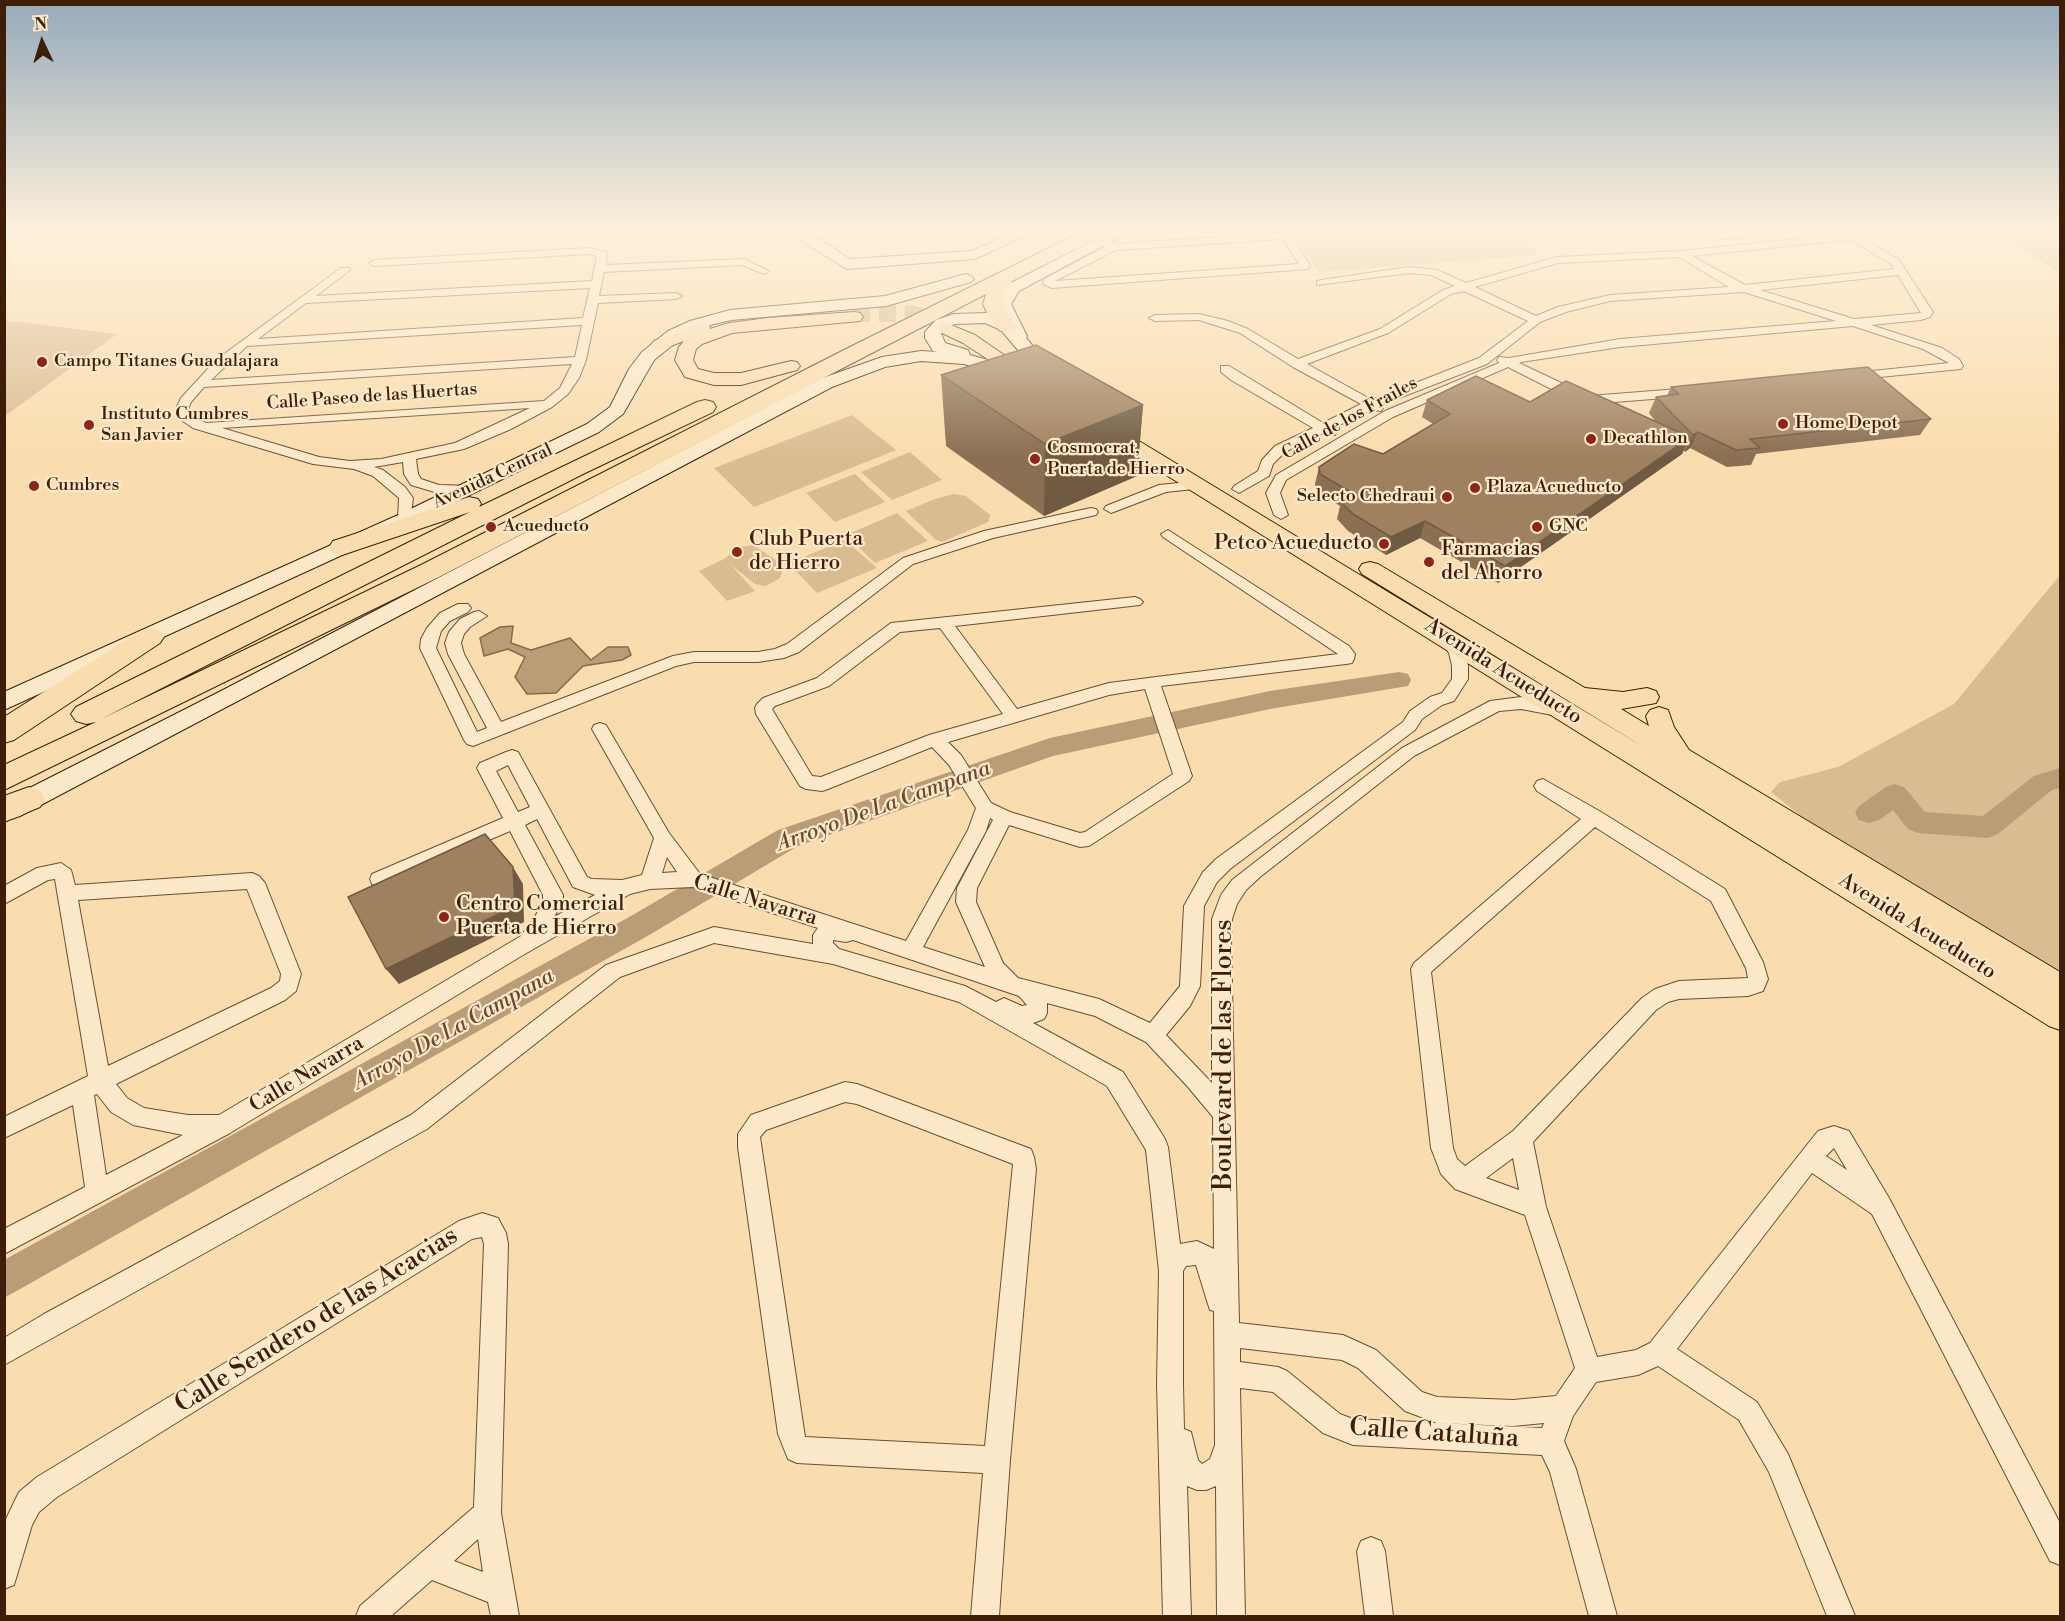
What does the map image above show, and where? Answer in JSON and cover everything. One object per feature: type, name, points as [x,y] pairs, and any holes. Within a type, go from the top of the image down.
[{"type":"highway","points":[[248,676],[338,621],[918,306]]},
{"type":"highway","points":[[4,755],[575,469],[941,306]]},
{"type":"highway","points":[[994,306],[996,313],[1007,327]]},
{"type":"highway","points":[[683,457],[801,370]]},
{"type":"highway","points":[[342,547],[575,469]]},
{"type":"highway","points":[[4,779],[430,571]]},
{"type":"highway","points":[[4,732],[150,637]]},
{"type":"main road","name":"Avenida Central","points":[[4,702],[150,637],[575,438],[608,419],[623,401],[638,369],[660,345],[684,330],[709,319],[752,312],[829,306]]},
{"type":"main road","points":[[1003,306],[1026,350]]},
{"type":"main road","points":[[660,345],[695,329],[733,320],[854,315],[729,328],[696,340],[688,347],[684,360],[692,373],[714,380],[741,379],[801,370]]},
{"type":"main road","points":[[1004,370],[979,357],[943,350],[935,343],[932,335],[942,324],[963,317],[987,318],[1007,327],[1026,350],[1042,364],[1054,387]]},
{"type":"main road","points":[[949,326],[977,335],[1054,387]]},
{"type":"main road","points":[[11,805],[480,565],[826,383],[882,362],[910,357],[946,357],[979,361],[1054,387]]},
{"type":"main road","name":"Avenida Acueducto","points":[[2061,987],[1681,757],[1569,701],[1444,636],[1158,461],[1102,418],[1239,489],[1281,515],[1569,701],[2061,1016]]},
{"type":"main road","points":[[11,805],[248,676],[480,565]]},
{"type":"main road","points":[[1569,701],[1623,701],[1653,706],[1662,728],[1681,757]]},
{"type":"street","points":[[295,306],[220,363],[185,401],[182,409],[183,417],[198,425],[318,461],[379,468],[459,446],[506,426],[548,404],[564,391],[573,378],[580,360],[593,306]]},
{"type":"street","points":[[1297,364],[1384,331],[1425,306]]},
{"type":"street","points":[[1507,306],[1536,320]]},
{"type":"street","name":"Calle de los Frailes","points":[[1239,489],[1264,473],[1267,462],[1280,449],[1370,405],[1494,355],[1536,320],[1577,306]]},
{"type":"street","points":[[1800,306],[1927,346],[1955,362],[1956,366],[1835,379]]},
{"type":"street","name":"Calle de los Frailes","points":[[1281,515],[1273,493],[1281,478],[1389,414],[1506,362],[1620,343],[1926,315],[1923,306]]},
{"type":"street","points":[[1155,318],[1199,317],[1218,321],[1244,331],[1297,364],[1389,414]]},
{"type":"street","points":[[244,343],[589,321]]},
{"type":"street","points":[[1494,355],[1577,397],[1589,400],[1707,391]]},
{"type":"street","points":[[201,384],[580,360]]},
{"type":"street","points":[[1225,369],[1345,440]]},
{"type":"street","name":"Calle Paseo de las Huertas","points":[[198,425],[548,404]]},
{"type":"street","points":[[409,458],[411,474],[416,482],[438,489],[467,489]]},
{"type":"street","points":[[1158,461],[1160,485]]},
{"type":"street","points":[[379,468],[406,498],[405,519]]},
{"type":"street","points":[[400,490],[416,482]]},
{"type":"street","points":[[462,608],[445,617],[435,628],[429,639],[428,648],[473,740],[673,661],[693,657],[758,657],[778,654],[793,648],[908,561],[989,534],[1091,512],[1089,507],[1094,504],[1110,507],[1160,485],[1198,485]]},
{"type":"street","points":[[1135,602],[896,627],[823,682],[769,702],[763,708],[764,714],[806,781],[812,784],[822,784],[935,739],[1109,689],[1346,659],[1347,654],[1343,650],[1168,534]]},
{"type":"street","points":[[479,616],[465,623],[456,632],[453,643],[456,654],[497,730]]},
{"type":"street","points":[[944,622],[1014,717]]},
{"type":"street","name":"Boulevard de las Flores","points":[[1153,1035],[1183,1000],[1190,986],[1194,906],[1210,878],[1223,864],[1409,726],[1416,715],[1436,701],[1448,697],[1460,679],[1460,666],[1456,652],[1444,636]]},
{"type":"street","points":[[935,739],[962,770],[985,808],[1004,817],[1080,840],[1099,835],[1184,776],[1151,682]]},
{"type":"street","name":"Boulevard de las Flores","points":[[1231,1617],[1221,937],[1222,919],[1228,901],[1239,885],[1253,872],[1408,752],[1496,705],[1569,701]]},
{"type":"street","points":[[962,770],[974,727]]},
{"type":"street","points":[[600,729],[663,838],[704,882]]},
{"type":"street","points":[[516,949],[542,923],[553,901],[553,895],[486,768],[512,756],[580,882],[590,887],[625,887]]},
{"type":"street","points":[[1347,772],[1365,785]]},
{"type":"street","points":[[1463,1181],[1521,1139],[1649,1004],[1662,995],[1679,990],[1748,987],[1756,985],[1758,979],[1756,968],[1718,895],[1543,786]]},
{"type":"street","points":[[911,951],[977,831],[985,808]]},
{"type":"street","points":[[379,879],[541,810]]},
{"type":"street","points":[[965,995],[980,998],[1021,1015],[1033,1015],[1038,1011],[1037,1002],[996,969],[966,902],[967,888],[1004,817]]},
{"type":"street","points":[[1534,1207],[1463,1181],[1449,1166],[1442,1148],[1420,969],[1595,817]]},
{"type":"street","points":[[650,881],[663,838]]},
{"type":"street","points":[[4,896],[45,873],[61,872],[64,875],[91,1085],[97,1192]]},
{"type":"street","points":[[4,1128],[278,994],[289,985],[291,974],[258,888],[252,881],[66,893]]},
{"type":"street","name":"Calle Navarra","points":[[4,1242],[222,1126],[516,949],[625,887],[650,881],[704,882],[1020,987],[1099,1008],[1153,1035],[1196,1080],[1223,1113]]},
{"type":"street","points":[[833,956],[823,946],[823,935],[827,932],[839,932],[871,942],[883,941]]},
{"type":"street","name":"Calle Navarra","points":[[4,1353],[53,1323],[418,1122],[613,971],[714,935],[833,956],[965,995],[1115,1079],[1157,1147],[1171,1271]]},
{"type":"street","points":[[91,1085],[141,1118],[188,1125],[222,1126]]},
{"type":"street","points":[[985,1617],[997,1460],[1025,1169],[1023,1157],[856,1094],[845,1092],[759,1122],[749,1134],[749,1147],[790,1434],[797,1450],[997,1460]]},
{"type":"street","points":[[1603,1617],[1563,1469],[1550,1442],[1563,1408],[1589,1371],[1638,1362],[1659,1352],[1809,1158],[1826,1139],[1834,1137],[1841,1139],[1881,1206],[2061,1551]]},
{"type":"street","points":[[1521,1139],[1534,1207],[1589,1371]]},
{"type":"street","points":[[1809,1158],[1881,1206]]},
{"type":"street","name":"Calle Sendero de las Acacias","points":[[4,1575],[18,1521],[29,1502],[47,1487],[467,1229],[482,1225],[490,1226],[496,1244],[487,1513],[503,1604]]},
{"type":"street","points":[[1177,1617],[1170,1384],[1171,1271],[1181,1255],[1197,1252],[1209,1263],[1226,1328]]},
{"type":"street","name":"Calle Cataluña","points":[[1226,1328],[1343,1348],[1367,1359],[1414,1402],[1437,1410],[1535,1412],[1563,1408]]},
{"type":"street","points":[[1659,1352],[1748,1412],[1779,1463],[1841,1617]]},
{"type":"street","name":"Calle Cataluña","points":[[1228,1373],[1278,1380],[1332,1424],[1353,1432],[1550,1442]]},
{"type":"street","points":[[1170,1384],[1180,1420],[1185,1466],[1191,1473],[1197,1477],[1212,1474],[1219,1468],[1229,1444]]},
{"type":"street","points":[[370,1617],[487,1513]]},
{"type":"street","points":[[1371,1551],[1378,1617]]},
{"type":"street","name":"Calle Sendero de las Acacias","points":[[428,1565],[503,1604]]},
{"type":"shaded area","name":"Campo Titanes Guadalajara","points":[[5,320],[117,334],[5,416]]},
{"type":"shaded area","points":[[852,415],[896,450],[754,507],[714,468]]},
{"type":"shaded area","points":[[910,452],[942,480],[892,500],[861,472]]},
{"type":"shaded area","points":[[855,474],[885,502],[835,522],[806,493]]},
{"type":"shaded area","points":[[954,494],[966,496],[990,515],[988,522],[942,542],[936,540],[906,511],[935,499]]},
{"type":"shaded area","points":[[897,513],[928,541],[875,563],[846,535]]},
{"type":"shaded area","points":[[845,540],[877,568],[817,593],[791,566],[791,562]]},
{"type":"shaded area","points":[[753,545],[777,561],[783,570],[780,578],[766,586],[755,584],[730,564],[755,591],[727,601],[699,571],[724,559],[740,547]]},
{"type":"shaded area","points":[[2060,575],[2060,972],[1801,816],[1771,792],[1780,782],[1838,767],[1954,704]]},
{"type":"shaded area","points":[[513,626],[511,643],[531,650],[570,638],[591,660],[608,647],[628,647],[631,655],[622,660],[583,666],[556,693],[527,694],[515,677],[525,657],[508,649],[484,656],[480,638],[500,627]]},
{"type":"building","points":[[1036,345],[1143,405],[1045,444],[941,375]]},
{"type":"building","name":"Home Depot","points":[[1868,367],[1931,419],[1750,439],[1760,448],[1736,450],[1698,432],[1693,435],[1656,397],[1679,394],[1671,387]]},
{"type":"building","name":"Plaza Acueducto","points":[[1476,376],[1530,402],[1566,381],[1690,437],[1505,566],[1425,521],[1391,537],[1353,514],[1341,502],[1357,496],[1320,474],[1319,467],[1354,444],[1383,454],[1450,414],[1427,400]]},
{"type":"building","name":"Centro Comercial Puerta de Hierro","points":[[485,834],[513,867],[515,906],[386,969],[348,897]]},
{"type":"waterway","name":"Arroyo De La Campana","points":[[4,1280],[641,925],[788,838],[1050,747],[1270,700],[1399,680]]},
{"type":"waterway","name":"Arroyo De La Campana","points":[[1869,813],[1895,794],[1918,822],[1988,827],[2043,783],[2060,778]]},
{"type":"tunnel","points":[[853,313],[912,314],[949,323]]},
{"type":"place","name":"Campo Titanes Guadalajara","points":[[42,362]]},
{"type":"place","name":"Home Depot","points":[[1783,424]]},
{"type":"place","name":"Instituto Cumbres San Javier","points":[[89,425]]},
{"type":"place","name":"Decathlon","points":[[1591,439]]},
{"type":"place","name":"Cosmocrat, Puerta de Hierro","points":[[1035,459]]},
{"type":"place","name":"Cumbres","points":[[34,486]]},
{"type":"place","name":"Plaza Acueducto","points":[[1475,488]]},
{"type":"place","name":"Selecto Chedraui","points":[[1447,497]]},
{"type":"place","name":"Acueducto","points":[[491,527]]},
{"type":"place","name":"GNC","points":[[1537,527]]},
{"type":"place","name":"Petco Acueducto","points":[[1384,544]]},
{"type":"place","name":"Club Puerta de Hierro","points":[[737,552]]},
{"type":"place","name":"Farmacias del Ahorro","points":[[1429,562]]},
{"type":"place","name":"Centro Comercial Puerta de Hierro","points":[[444,917]]}]
